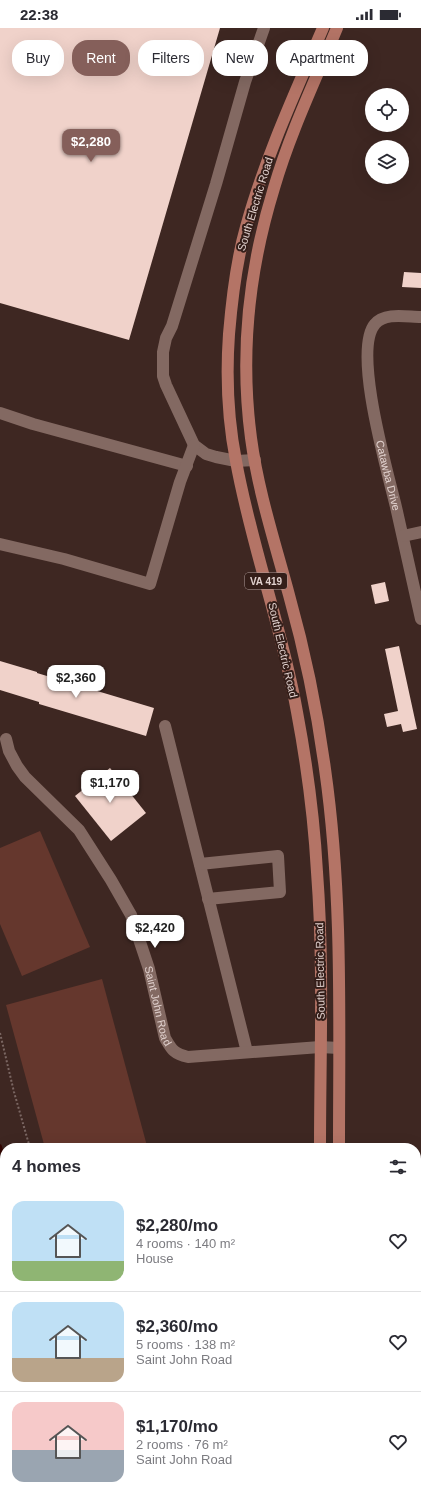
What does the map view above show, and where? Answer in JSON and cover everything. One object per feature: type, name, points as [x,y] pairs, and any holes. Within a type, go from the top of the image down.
[{"type":"main road","name":"South Electric Road","points":[[320,1143],[320,943],[317,872],[312,817],[297,711],[281,637],[243,496],[236,461],[229,400],[228,363],[233,294],[239,256],[246,228],[261,179],[323,28]]},
{"type":"main road","name":"South Electric Road","points":[[337,28],[288,146],[274,185],[255,260],[248,327],[247,355],[248,402],[255,460],[309,677],[325,770],[337,890],[339,1143]]},
{"type":"street","points":[[255,460],[236,461],[206,454],[194,445],[166,385],[162,363],[163,352],[216,184],[245,82],[264,28]]},
{"type":"street","name":"Catawba Drive","points":[[421,317],[387,317],[378,320],[370,331],[368,348],[370,396],[421,619]]},
{"type":"street","points":[[0,413],[39,426],[187,466]]},
{"type":"street","points":[[0,544],[64,559],[150,584],[194,445]]},
{"type":"street","points":[[403,536],[421,532]]},
{"type":"street","points":[[165,726],[247,1052]]},
{"type":"street","name":"Saint John Road","points":[[6,739],[9,751],[25,777],[79,830],[111,880],[131,915],[149,969],[165,1038],[170,1048],[177,1054],[188,1057],[320,1047],[339,1048]]},
{"type":"street","points":[[200,864],[278,856],[280,892],[208,899]]},
{"type":"path","points":[[0,1033],[14,1092],[29,1143]]},
{"type":"shaded area","points":[[40,831],[90,947],[22,976],[0,924],[0,848]]},
{"type":"shaded area","points":[[102,979],[146,1143],[44,1143],[6,1005]]},
{"type":"building","points":[[0,28],[220,28],[216,40],[212,40],[212,55],[129,340],[0,303]]},
{"type":"building","points":[[404,272],[421,273],[421,288],[402,287]]},
{"type":"building","points":[[385,582],[389,601],[375,604],[371,585]]},
{"type":"building","points":[[399,646],[417,729],[403,732],[401,724],[387,727],[384,714],[398,711],[385,649]]},
{"type":"building","points":[[0,661],[154,708],[146,736],[39,704],[39,702],[0,690]]},
{"type":"building","points":[[110,768],[146,813],[111,841],[75,796]]}]
